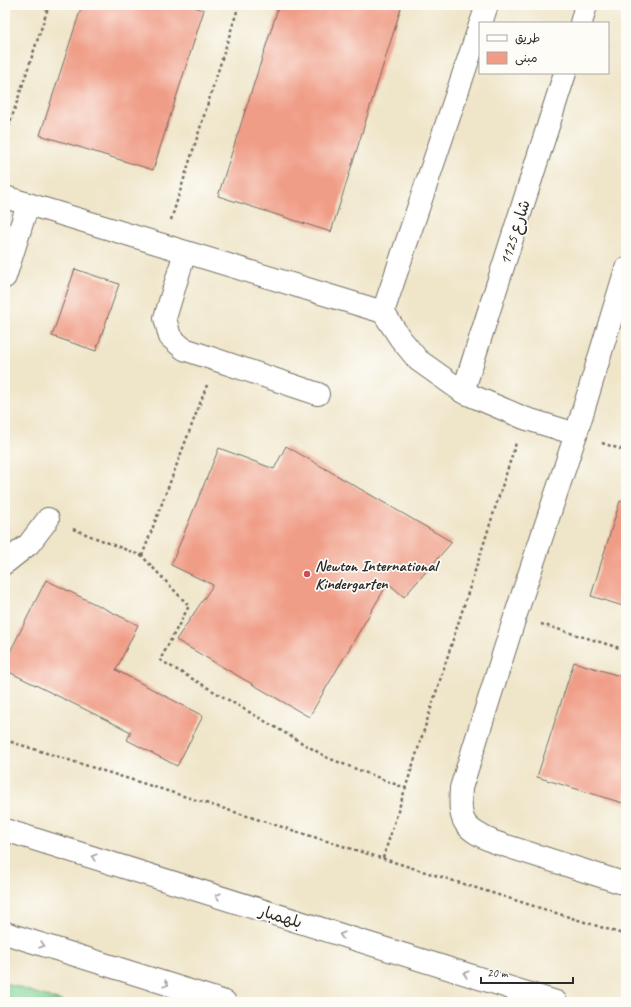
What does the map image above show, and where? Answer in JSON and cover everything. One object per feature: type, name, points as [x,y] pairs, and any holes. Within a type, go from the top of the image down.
[{"type":"street","points":[[481,22],[487,5]]},
{"type":"street","points":[[581,22],[586,5]]},
{"type":"street","points":[[383,312],[479,27]]},
{"type":"street","name":"شارع 1125","points":[[463,392],[565,74]]},
{"type":"street","points":[[5,197],[383,312],[400,338],[418,360],[463,392],[524,418],[576,434]]},
{"type":"street","points":[[5,278],[28,204]]},
{"type":"street","points":[[185,252],[165,318],[170,337],[184,349],[318,394]]},
{"type":"street","points":[[626,269],[576,434],[515,616],[460,788],[460,809],[466,825],[478,835],[494,842],[626,884]]},
{"type":"street","points":[[5,563],[29,544],[48,519]]},
{"type":"street","name":"بلهمبار","points":[[5,830],[556,1002]]},
{"type":"street","points":[[5,933],[225,1002]]},
{"type":"path","points":[[5,138],[49,5]]},
{"type":"path","points":[[163,245],[239,5]]},
{"type":"path","points":[[142,556],[217,360]]},
{"type":"path","points":[[383,858],[524,418]]},
{"type":"path","points":[[48,519],[142,556],[189,606],[160,660],[328,758],[405,788]]},
{"type":"path","points":[[515,616],[626,650]]},
{"type":"path","points":[[5,740],[626,935]]},
{"type":"green space","points":[[5,983],[64,1002],[5,1002]]},
{"type":"building","points":[[82,5],[187,5],[204,10],[153,170],[40,135]]},
{"type":"building","points":[[279,5],[402,5],[331,232],[218,196]]},
{"type":"building","points":[[75,269],[119,284],[96,351],[52,336]]},
{"type":"building","name":"Newton International Kindergarten","points":[[286,446],[452,542],[404,597],[388,583],[309,717],[176,640],[213,585],[171,565],[219,448],[274,469]]},
{"type":"building","points":[[620,501],[626,502],[626,607],[591,596]]},
{"type":"building","points":[[46,580],[138,625],[116,670],[203,716],[177,766],[127,740],[131,732],[5,670],[5,662]]},
{"type":"building","points":[[574,662],[626,678],[626,804],[537,777]]},
{"type":"place","name":"Newton International Kindergarten","points":[[307,574]]}]
